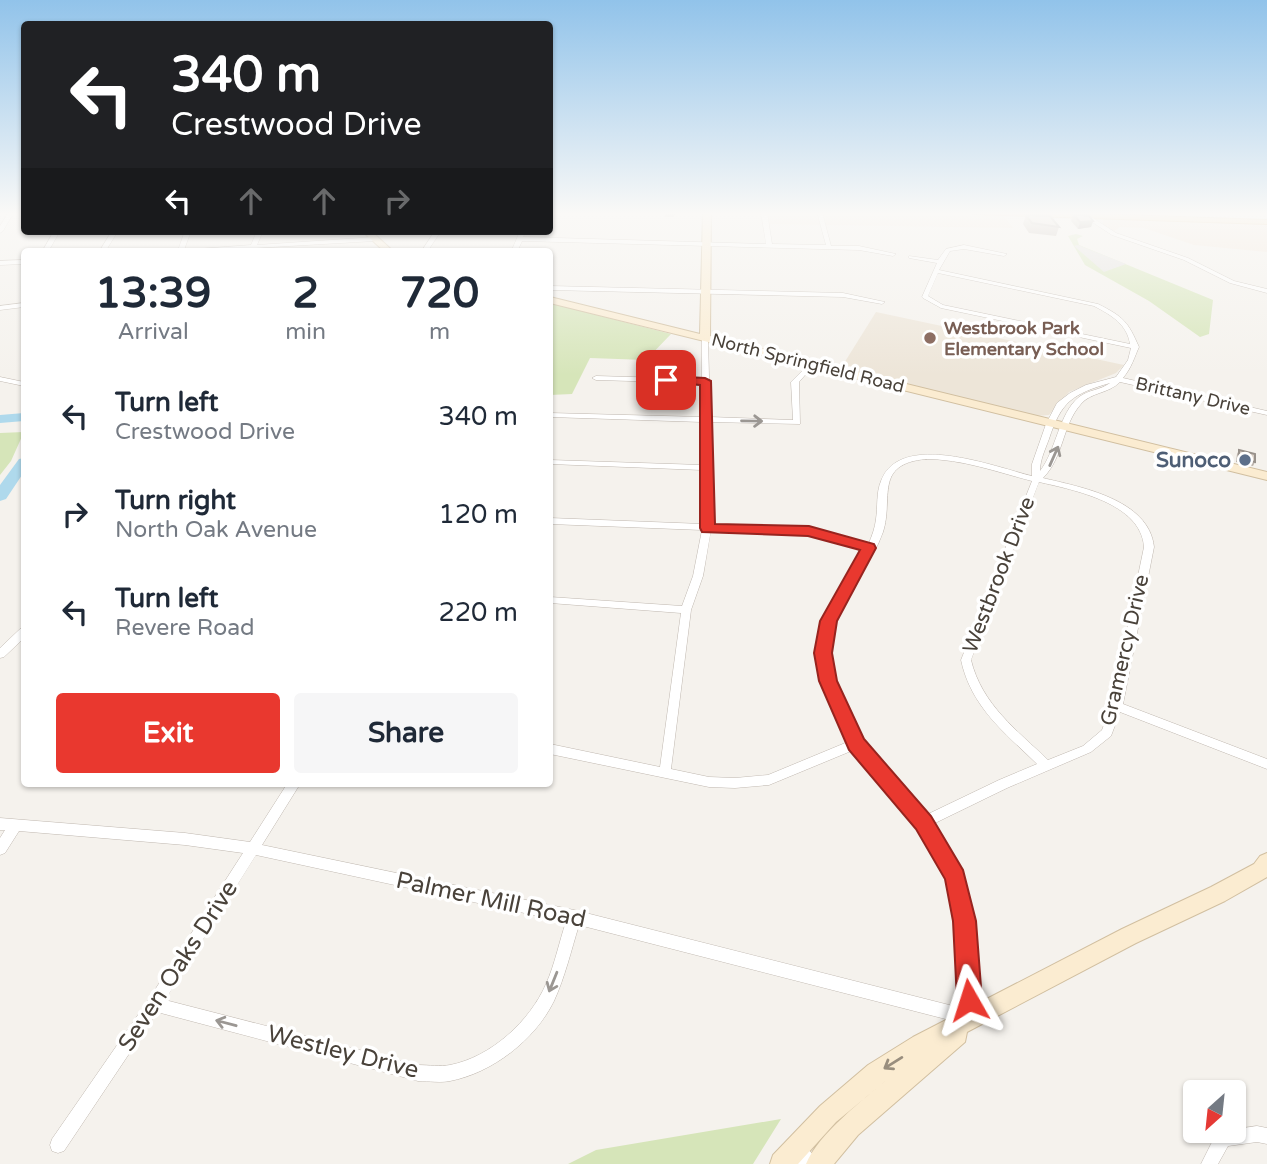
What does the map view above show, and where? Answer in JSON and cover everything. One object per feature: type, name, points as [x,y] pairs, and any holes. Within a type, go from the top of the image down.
[{"type":"main road","points":[[705,338],[706,266]]},
{"type":"main road","name":"North Springfield Road","points":[[553,301],[1267,476]]},
{"type":"main road","points":[[795,1159],[876,1073],[921,1045],[1265,869]]},
{"type":"main road","points":[[818,1164],[850,1128],[975,1019]]},
{"type":"street","points":[[938,266],[926,292],[927,299],[941,306],[1136,347]]},
{"type":"street","points":[[1202,266],[1232,282],[1267,291]]},
{"type":"street","points":[[936,271],[1096,305],[1119,319],[1130,332],[1136,347]]},
{"type":"street","points":[[553,288],[843,295],[882,302]]},
{"type":"street","points":[[0,308],[21,305]]},
{"type":"street","points":[[665,771],[686,610],[698,576],[708,528],[705,338]]},
{"type":"street","name":"Westbrook Drive","points":[[1036,480],[1048,470],[1079,401],[1109,388],[1132,361],[1136,347]]},
{"type":"street","points":[[553,415],[797,422],[795,382],[811,365]]},
{"type":"street","points":[[596,378],[705,381]]},
{"type":"street","points":[[0,379],[21,383]]},
{"type":"street","name":"Westbrook Drive","points":[[1047,766],[985,703],[969,678],[965,660],[1036,480],[1037,464],[1050,424],[1060,405],[1073,395],[1118,379]]},
{"type":"street","name":"Brittany Drive","points":[[1118,379],[1267,413]]},
{"type":"street","points":[[975,1019],[965,964],[961,896],[947,859],[924,822],[856,744],[831,692],[823,653],[832,612],[880,527],[885,479],[892,468],[905,461],[923,457],[946,458],[1036,480]]},
{"type":"street","points":[[553,462],[706,468]]},
{"type":"street","name":"Gramercy Drive","points":[[924,822],[1099,742],[1107,733],[1117,706],[1149,547],[1148,537],[1136,519],[1115,504],[1094,495],[1036,480]]},
{"type":"street","points":[[553,522],[809,531],[869,548]]},
{"type":"street","points":[[553,600],[686,610]]},
{"type":"street","points":[[0,654],[21,635]]},
{"type":"street","points":[[1117,706],[1267,764]]},
{"type":"street","points":[[553,750],[709,782],[735,783],[769,780],[856,744]]},
{"type":"street","name":"Seven Oaks Drive","points":[[58,1145],[154,1004],[292,787]]},
{"type":"street","name":"Palmer Mill Road","points":[[0,824],[185,839],[254,849],[574,917],[975,1019]]},
{"type":"street","points":[[0,849],[16,825]]},
{"type":"street","name":"Westley Drive","points":[[154,1004],[418,1073],[448,1074],[493,1055],[538,1013],[553,988],[574,917]]},
{"type":"street","points":[[1209,1164],[1223,1138],[1257,1133],[1267,1136]]},
{"type":"shaded area","points":[[1097,266],[1120,266],[1104,272]]},
{"type":"shaded area","name":"Westbrook Park Elementary School","points":[[876,312],[1124,365],[1116,373],[1069,392],[1049,415],[1036,416],[841,368]]},
{"type":"green space","points":[[1087,266],[1131,266],[1213,300],[1209,334],[1200,337],[1149,301]]},
{"type":"green space","points":[[553,304],[671,334],[646,360],[590,358],[572,394],[553,395]]},
{"type":"green space","points":[[21,432],[21,439],[11,461],[0,475],[0,433]]},
{"type":"green space","points":[[781,1119],[753,1164],[568,1164],[596,1150]]},
{"type":"building","points":[[1239,450],[1255,454],[1255,462],[1239,458]]},
{"type":"waterway","points":[[0,419],[21,417]]},
{"type":"waterway","points":[[0,496],[21,466]]},
{"type":"place","name":"Westbrook Park Elementary School","points":[[930,338]]},
{"type":"place","name":"Sunoco","points":[[1245,460]]},
{"type":"route","points":[[666,380],[705,381],[708,528],[809,531],[869,548],[829,621],[823,653],[828,681],[856,744],[924,822],[955,877],[964,921],[969,1000]]}]
